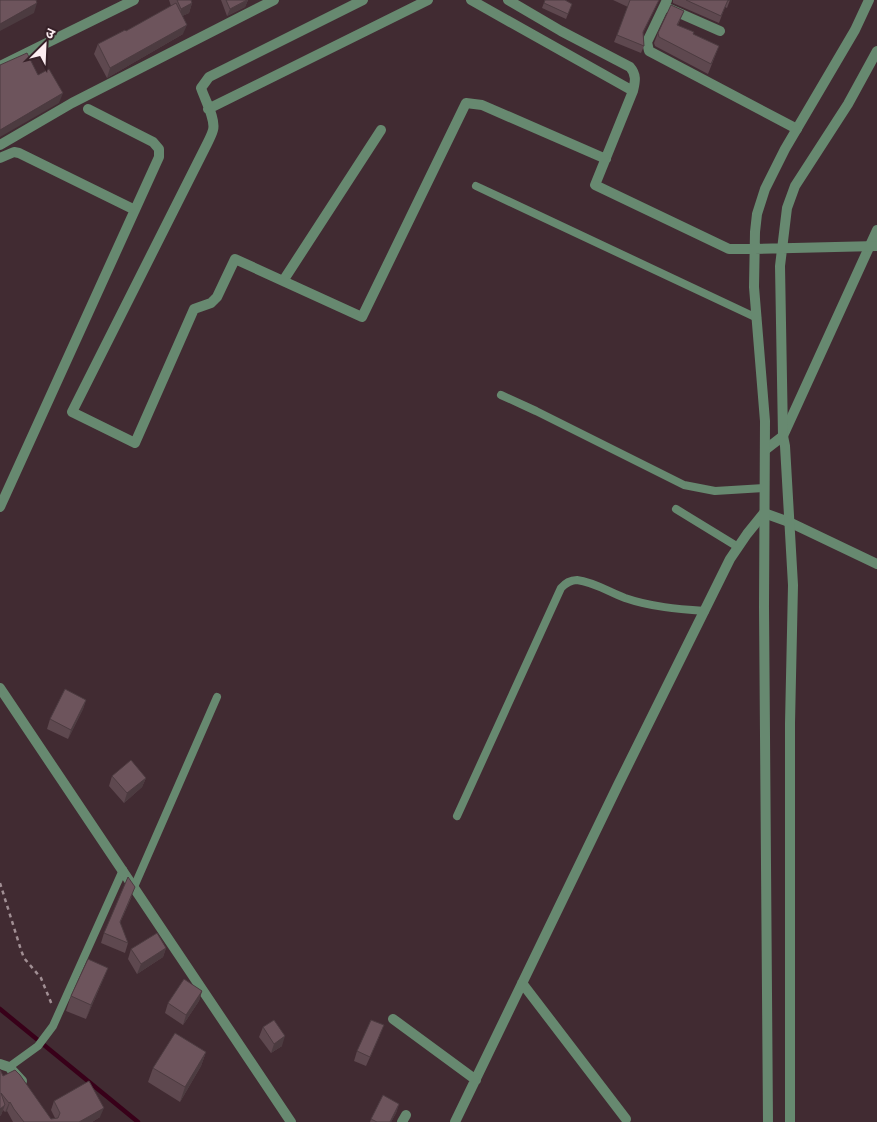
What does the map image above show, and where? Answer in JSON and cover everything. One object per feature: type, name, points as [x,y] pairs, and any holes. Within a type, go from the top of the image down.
[{"type":"street","points":[[0,66],[134,0]]},
{"type":"street","points":[[0,145],[72,103],[274,0]]},
{"type":"street","points":[[363,0],[209,77],[201,88],[208,109],[214,118],[214,129],[72,412],[136,443],[194,309],[211,303],[217,297],[235,259],[362,317],[466,103],[482,105],[606,159]]},
{"type":"street","points":[[208,109],[428,0]]},
{"type":"street","points":[[471,0],[634,91]]},
{"type":"street","points":[[508,0],[521,3],[561,31],[630,67],[634,72],[636,79],[634,91],[595,185],[729,249],[873,247]]},
{"type":"street","points":[[768,1122],[765,421],[754,287],[754,249],[757,214],[765,189],[797,129],[855,30],[869,0]]},
{"type":"street","points":[[720,31],[666,3],[647,42],[649,51],[797,129]]},
{"type":"street","points":[[790,1122],[790,723],[793,584],[783,436],[780,266],[787,208],[795,186],[848,104],[877,51]]},
{"type":"street","points":[[0,507],[159,156],[159,149],[154,142],[88,108]]},
{"type":"street","points":[[283,281],[380,130]]},
{"type":"street","points":[[0,158],[14,152],[135,210]]},
{"type":"street","points":[[765,450],[783,436],[873,247],[877,230]]},
{"type":"street","points":[[764,514],[790,522],[877,564]]},
{"type":"street","points":[[456,1122],[522,983],[705,611],[738,547],[764,514]]},
{"type":"street","points":[[0,688],[291,1122]]},
{"type":"street","points":[[522,983],[626,1119]]},
{"type":"street","points":[[394,1019],[476,1080]]},
{"type":"street","points":[[4,1065],[18,1076],[29,1091]]},
{"type":"lane","points":[[476,186],[757,318]]},
{"type":"lane","points":[[501,395],[684,485],[715,491],[764,488]]},
{"type":"lane","points":[[676,509],[738,547]]},
{"type":"lane","points":[[457,816],[561,588],[568,582],[576,580],[586,582],[624,598],[644,603],[705,611]]},
{"type":"lane","points":[[134,887],[217,697]]},
{"type":"lane","points":[[4,1065],[38,1046],[53,1026],[123,870]]},
{"type":"path","points":[[0,884],[24,958],[40,978],[57,1018]]},
{"type":"building","points":[[0,0],[36,0],[37,3],[0,24]]},
{"type":"building","points":[[177,0],[191,0],[192,3],[181,9]]},
{"type":"building","points":[[226,0],[247,0],[230,9]]},
{"type":"building","points":[[545,0],[565,0],[572,4],[568,14],[544,3]]},
{"type":"building","points":[[630,0],[659,0],[643,32],[644,46],[617,35]]},
{"type":"building","points":[[686,0],[728,0],[721,16]]},
{"type":"building","points":[[176,3],[187,25],[110,68],[98,44],[126,31]]},
{"type":"building","points":[[671,5],[684,11],[677,25],[719,46],[711,64],[659,37],[658,33]]},
{"type":"building","points":[[27,53],[38,75],[49,69],[63,93],[0,130],[0,65]]},
{"type":"building","points":[[65,689],[86,700],[71,730],[50,719]]},
{"type":"building","points":[[131,760],[146,778],[127,793],[112,776]]},
{"type":"building","points":[[128,877],[135,887],[120,922],[128,943],[104,933]]},
{"type":"building","points":[[157,933],[166,948],[141,964],[131,949]]},
{"type":"building","points":[[88,959],[108,968],[91,1005],[71,996]]},
{"type":"building","points":[[184,979],[202,991],[186,1015],[168,1003]]},
{"type":"building","points":[[274,1020],[285,1036],[274,1044],[263,1027]]},
{"type":"building","points":[[371,1020],[384,1025],[370,1057],[357,1051]]},
{"type":"building","points":[[175,1033],[206,1052],[185,1087],[153,1068]]},
{"type":"building","points":[[0,1069],[3,1076],[15,1070],[51,1119],[58,1118],[60,1113],[54,1101],[89,1081],[104,1108],[79,1122],[24,1122],[1,1093],[5,1105],[0,1109]]},
{"type":"building","points":[[383,1095],[399,1104],[390,1122],[377,1122],[371,1119]]},
{"type":"waterway","points":[[0,1009],[138,1122]]}]
